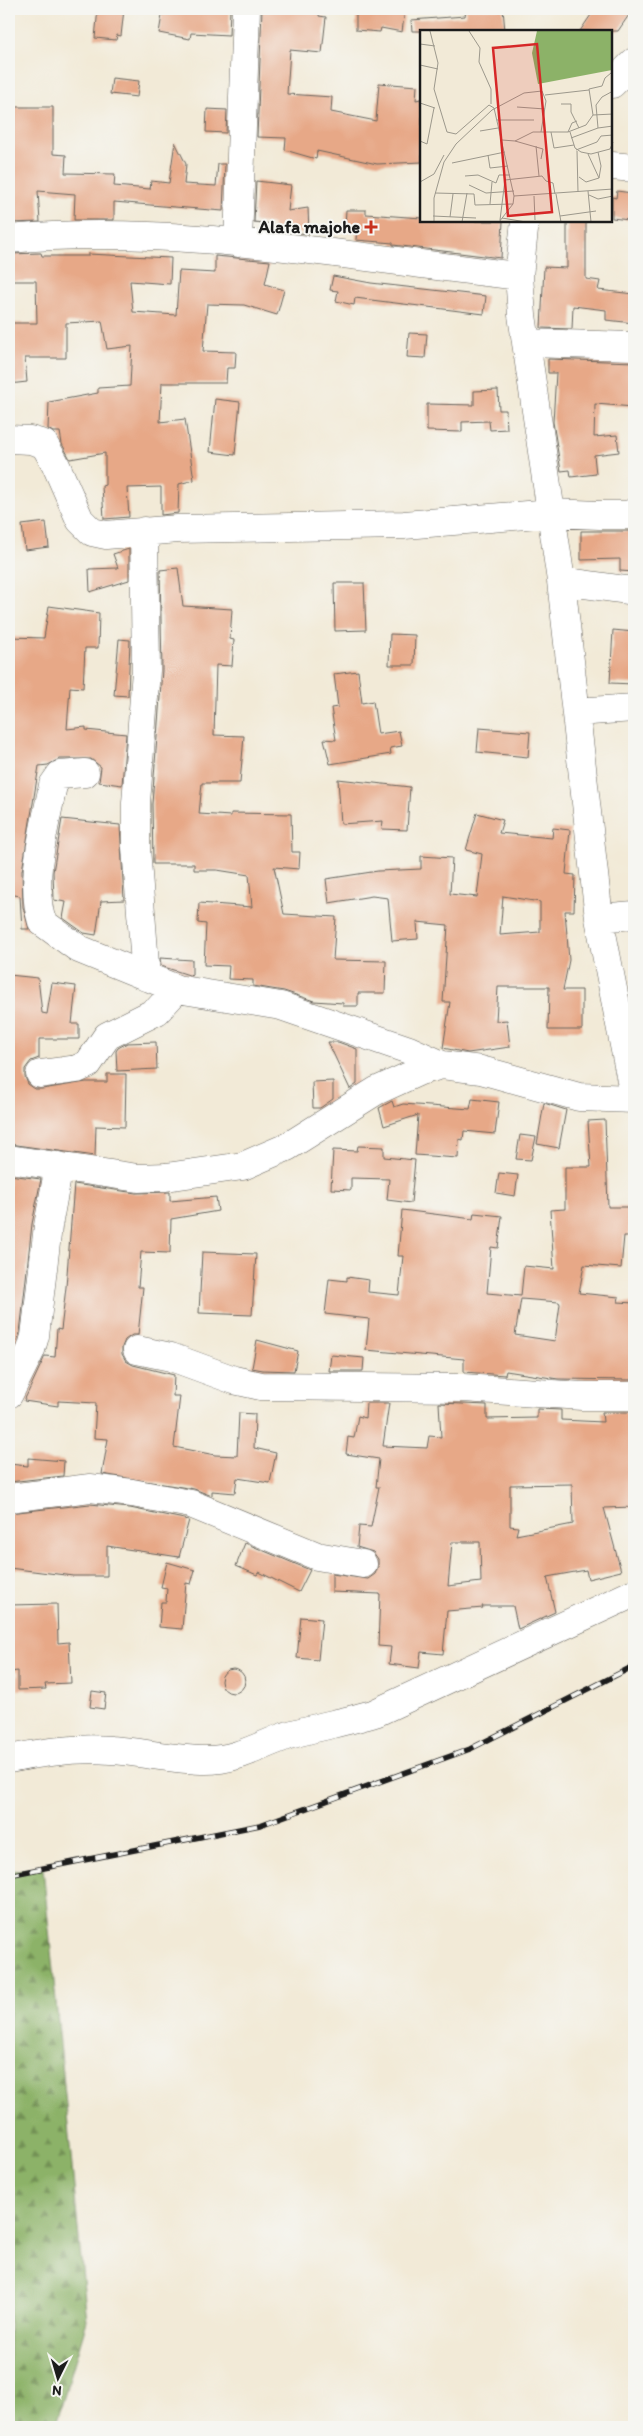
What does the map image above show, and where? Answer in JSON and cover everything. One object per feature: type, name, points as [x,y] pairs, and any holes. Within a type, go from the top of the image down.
[{"type":"street","points":[[238,243],[246,9]]},
{"type":"street","points":[[613,83],[634,62]]},
{"type":"street","points":[[613,166],[634,168]]},
{"type":"street","points":[[85,774],[60,775],[53,785],[38,877],[37,898],[42,922],[79,949],[177,989],[281,1006],[409,1050],[442,1065],[481,1070],[579,1097],[634,1098],[599,918],[561,582],[522,315],[519,276],[525,222]]},
{"type":"street","points":[[9,239],[113,234],[238,243],[519,276]]},
{"type":"street","points":[[526,343],[634,346]]},
{"type":"street","points":[[9,439],[30,440],[44,444],[80,520],[92,532],[106,535],[144,531],[404,525],[551,513],[600,516],[630,515],[634,512]]},
{"type":"street","points":[[144,531],[146,670],[136,803],[136,848],[146,977]]},
{"type":"street","points":[[561,582],[634,591]]},
{"type":"street","points":[[576,712],[634,708]]},
{"type":"street","points":[[599,918],[634,915]]},
{"type":"street","points":[[40,1074],[77,1070],[88,1064],[107,1036],[157,1011],[177,989]]},
{"type":"street","points":[[9,1160],[138,1178],[166,1178],[243,1166],[287,1148],[376,1091],[420,1071],[442,1065]]},
{"type":"street","points":[[9,1394],[31,1350],[35,1336],[48,1226],[59,1166]]},
{"type":"street","points":[[137,1350],[171,1356],[234,1380],[261,1386],[463,1388],[582,1396],[634,1396]]},
{"type":"street","points":[[9,1498],[90,1488],[132,1493],[191,1504],[317,1556],[364,1564]]},
{"type":"street","points":[[9,1759],[38,1753],[84,1749],[110,1750],[175,1759],[207,1760],[246,1754],[286,1736],[341,1724],[375,1713],[634,1593]]},
{"type":"green space","points":[[43,1868],[87,2321],[55,2427],[9,2427],[9,1871]]},
{"type":"building","points":[[98,9],[124,9],[121,36],[117,35],[116,40],[95,38]]},
{"type":"building","points":[[163,9],[230,9],[229,35],[191,33],[190,39],[159,33]]},
{"type":"building","points":[[262,9],[319,9],[319,16],[326,17],[322,53],[290,50],[287,94],[332,97],[331,112],[376,121],[379,83],[417,86],[416,100],[420,99],[420,162],[377,164],[317,151],[316,159],[285,150],[286,138],[257,137]]},
{"type":"building","points":[[356,9],[405,9],[402,32],[381,28],[380,32],[356,30]]},
{"type":"building","points":[[466,9],[503,9],[505,30],[412,31],[411,20],[465,16]]},
{"type":"building","points":[[595,9],[633,9],[618,31],[581,30]]},
{"type":"building","points":[[112,78],[139,81],[137,97],[110,94]]},
{"type":"building","points":[[9,107],[53,107],[53,154],[66,155],[65,173],[115,174],[114,186],[150,189],[151,181],[169,183],[175,142],[186,164],[184,184],[216,186],[218,164],[225,164],[223,211],[114,202],[114,220],[74,220],[75,194],[38,191],[40,222],[9,223]]},
{"type":"building","points":[[207,109],[227,110],[226,133],[206,132]]},
{"type":"building","points":[[256,181],[291,185],[288,211],[308,208],[309,234],[272,230],[273,224],[254,222]]},
{"type":"building","points":[[617,191],[632,193],[629,220],[613,218],[613,197],[616,198]]},
{"type":"building","points":[[346,210],[366,210],[366,214],[420,218],[420,222],[503,222],[501,258],[393,245],[393,243],[356,240],[357,227],[345,226]]},
{"type":"building","points":[[567,222],[586,222],[586,279],[600,281],[598,290],[634,294],[634,323],[606,320],[606,310],[573,306],[572,329],[541,328],[544,267],[567,268]]},
{"type":"building","points":[[41,253],[42,256],[88,256],[88,254],[171,258],[170,284],[130,281],[133,312],[176,315],[179,271],[215,273],[215,256],[270,261],[265,284],[284,290],[277,315],[244,305],[207,304],[203,351],[236,352],[235,368],[227,368],[226,383],[162,383],[160,422],[185,419],[194,480],[179,484],[178,513],[161,515],[161,487],[127,488],[129,517],[104,519],[102,486],[105,485],[105,453],[70,459],[62,444],[60,432],[53,432],[48,429],[49,402],[98,393],[98,388],[130,386],[132,346],[107,349],[102,321],[66,323],[66,358],[25,358],[27,382],[9,384],[9,323],[37,323],[36,281],[9,281],[9,254]]},
{"type":"building","points":[[333,276],[371,283],[486,296],[484,314],[355,298],[354,305],[336,301],[338,291],[330,290]]},
{"type":"building","points":[[409,333],[427,334],[425,358],[407,357]]},
{"type":"building","points":[[548,359],[634,362],[634,407],[595,404],[594,437],[617,435],[619,452],[594,455],[596,474],[571,477],[570,470],[561,471],[553,422],[556,373],[548,373]]},
{"type":"building","points":[[498,390],[499,410],[506,410],[507,429],[490,430],[489,421],[462,422],[462,432],[427,431],[427,404],[474,405],[474,391]]},
{"type":"building","points":[[215,399],[240,402],[235,455],[210,452]]},
{"type":"building","points":[[46,522],[49,547],[25,550],[22,525]]},
{"type":"building","points":[[581,531],[634,531],[634,572],[620,571],[620,559],[581,560]]},
{"type":"building","points":[[129,549],[129,580],[90,592],[89,569],[118,568],[113,554]]},
{"type":"building","points":[[178,568],[183,606],[232,609],[230,639],[234,640],[232,666],[216,665],[214,735],[244,736],[240,783],[202,783],[199,814],[231,816],[231,813],[291,814],[292,852],[300,852],[299,869],[274,867],[284,914],[336,917],[333,960],[386,961],[385,993],[358,993],[358,1006],[343,1006],[343,1003],[314,1001],[284,991],[253,986],[253,980],[228,979],[229,966],[204,965],[206,924],[198,923],[199,903],[252,907],[249,875],[217,870],[194,870],[194,864],[153,864],[152,804],[162,670],[160,570]]},
{"type":"building","points":[[334,583],[364,583],[366,630],[335,631]]},
{"type":"building","points":[[49,606],[99,613],[98,648],[85,648],[83,688],[70,687],[67,729],[86,727],[86,730],[126,734],[122,785],[99,782],[101,767],[91,759],[59,759],[48,765],[39,766],[22,871],[23,907],[29,929],[22,929],[20,896],[9,894],[9,784],[12,767],[9,767],[9,637],[44,638]]},
{"type":"building","points":[[613,630],[634,632],[634,684],[610,683]]},
{"type":"building","points":[[390,634],[415,635],[414,665],[389,665]]},
{"type":"building","points":[[119,639],[130,640],[128,696],[114,695]]},
{"type":"building","points":[[358,671],[362,703],[373,701],[378,734],[399,731],[402,746],[390,748],[391,754],[330,764],[324,739],[336,740],[331,708],[338,707],[334,674]]},
{"type":"building","points":[[479,728],[530,732],[528,757],[477,752]]},
{"type":"building","points":[[338,779],[410,787],[407,830],[382,829],[383,821],[341,824]]},
{"type":"building","points":[[477,813],[503,820],[499,833],[552,838],[553,828],[570,830],[566,874],[575,875],[574,911],[565,911],[569,960],[563,990],[582,990],[582,1030],[548,1030],[549,987],[498,987],[496,1021],[507,1020],[510,1047],[468,1053],[443,1048],[450,1002],[443,1002],[448,925],[417,922],[418,939],[392,941],[388,898],[372,896],[329,903],[326,879],[378,871],[421,869],[421,856],[452,858],[450,894],[477,897],[482,854],[466,850]],"holes":[[[503,896],[540,902],[540,932],[500,935]]]},
{"type":"building","points":[[62,819],[120,825],[124,900],[101,901],[96,935],[84,933],[63,918],[66,902],[54,900],[53,872]]},
{"type":"building","points":[[160,958],[192,960],[192,976],[161,966]]},
{"type":"building","points":[[9,975],[38,978],[42,1013],[47,1014],[52,983],[76,986],[72,1024],[79,1024],[79,1039],[39,1039],[39,1058],[31,1061],[25,1069],[25,1077],[28,1084],[35,1089],[42,1089],[86,1082],[107,1082],[107,1074],[126,1074],[125,1127],[96,1126],[95,1156],[9,1144],[9,1023],[11,994],[9,993]]},
{"type":"building","points":[[156,1042],[157,1069],[117,1071],[116,1051],[118,1048],[127,1043]]},
{"type":"building","points":[[328,1042],[338,1042],[357,1049],[357,1084],[350,1089]]},
{"type":"building","points":[[333,1081],[333,1099],[320,1108],[313,1108],[312,1082]]},
{"type":"building","points":[[472,1099],[499,1102],[495,1134],[464,1131],[463,1140],[459,1139],[458,1158],[415,1155],[418,1115],[384,1126],[379,1108],[392,1101],[394,1107],[403,1104],[470,1109]]},
{"type":"building","points":[[544,1103],[566,1110],[559,1148],[537,1144]]},
{"type":"building","points":[[605,1120],[608,1207],[629,1207],[629,1236],[624,1236],[621,1268],[584,1265],[579,1293],[619,1297],[618,1302],[634,1303],[634,1380],[558,1379],[506,1371],[505,1375],[464,1372],[464,1359],[366,1350],[369,1319],[325,1314],[329,1279],[347,1281],[347,1277],[369,1280],[368,1292],[399,1295],[403,1256],[398,1256],[402,1210],[473,1219],[474,1213],[502,1216],[498,1248],[491,1247],[487,1293],[521,1296],[524,1266],[554,1269],[550,1210],[565,1209],[565,1167],[591,1167],[588,1121]],"holes":[[[521,1299],[559,1302],[555,1341],[515,1335]]]},
{"type":"building","points":[[520,1135],[536,1137],[531,1160],[516,1159]]},
{"type":"building","points":[[358,1146],[384,1147],[384,1157],[415,1160],[411,1203],[387,1200],[389,1179],[351,1178],[351,1190],[331,1189],[333,1150],[357,1151]]},
{"type":"building","points":[[499,1173],[518,1175],[515,1196],[496,1193]]},
{"type":"building","points":[[9,1175],[41,1179],[32,1224],[20,1333],[13,1352],[9,1351]]},
{"type":"building","points":[[74,1184],[136,1193],[170,1192],[170,1201],[216,1197],[218,1211],[171,1219],[170,1253],[141,1252],[138,1287],[143,1287],[138,1335],[132,1335],[125,1340],[122,1354],[126,1361],[133,1365],[174,1375],[173,1396],[180,1396],[174,1447],[215,1455],[237,1456],[239,1413],[255,1414],[254,1448],[276,1453],[270,1483],[237,1478],[235,1493],[212,1491],[212,1496],[194,1489],[102,1474],[108,1439],[94,1438],[96,1403],[58,1401],[58,1406],[24,1401],[45,1356],[55,1357],[57,1329],[61,1330],[66,1287]]},
{"type":"building","points":[[202,1252],[256,1254],[252,1315],[199,1313]]},
{"type":"building","points":[[257,1340],[298,1351],[294,1371],[252,1368]]},
{"type":"building","points":[[331,1355],[364,1358],[363,1371],[329,1371]]},
{"type":"building","points":[[366,1403],[389,1403],[383,1446],[427,1448],[429,1436],[441,1437],[439,1403],[487,1405],[487,1419],[537,1418],[537,1409],[561,1410],[561,1420],[603,1422],[602,1412],[634,1412],[634,1507],[604,1508],[621,1571],[588,1579],[586,1570],[547,1577],[555,1612],[518,1629],[513,1606],[482,1606],[483,1608],[447,1611],[443,1654],[421,1652],[419,1668],[389,1664],[391,1647],[378,1646],[380,1594],[332,1592],[332,1574],[368,1579],[375,1574],[378,1567],[378,1559],[373,1552],[357,1547],[359,1526],[371,1527],[379,1487],[376,1487],[379,1459],[346,1454],[348,1437],[354,1438],[358,1416],[365,1418]],"holes":[[[572,1484],[573,1524],[516,1535],[518,1527],[510,1526],[510,1485]],[[452,1542],[480,1542],[481,1582],[448,1586]]]},
{"type":"building","points":[[28,1458],[64,1461],[63,1476],[9,1482],[9,1464],[28,1466]]},
{"type":"building","points":[[90,1504],[130,1508],[189,1520],[179,1557],[107,1546],[107,1576],[73,1576],[9,1568],[12,1540],[9,1542],[9,1513]]},
{"type":"building","points":[[245,1543],[310,1570],[299,1592],[259,1572],[257,1575],[236,1566]]},
{"type":"building","points":[[167,1562],[195,1570],[191,1584],[186,1583],[182,1629],[159,1627],[161,1602],[166,1602],[167,1588],[161,1587]]},
{"type":"building","points":[[57,1604],[58,1643],[69,1642],[71,1683],[45,1684],[46,1689],[18,1690],[18,1671],[9,1672],[9,1605]]},
{"type":"building","points":[[301,1617],[322,1619],[318,1660],[297,1658]]},
{"type":"building","points":[[233,1669],[242,1672],[245,1681],[242,1690],[233,1693],[224,1690],[221,1681],[224,1672]]},
{"type":"building","points":[[92,1691],[106,1693],[104,1709],[90,1707]]},
{"type":"railway","points":[[9,1875],[260,1825],[470,1749],[634,1666]]},
{"type":"place","name":"Alafa majohe","points":[[371,227]]}]
